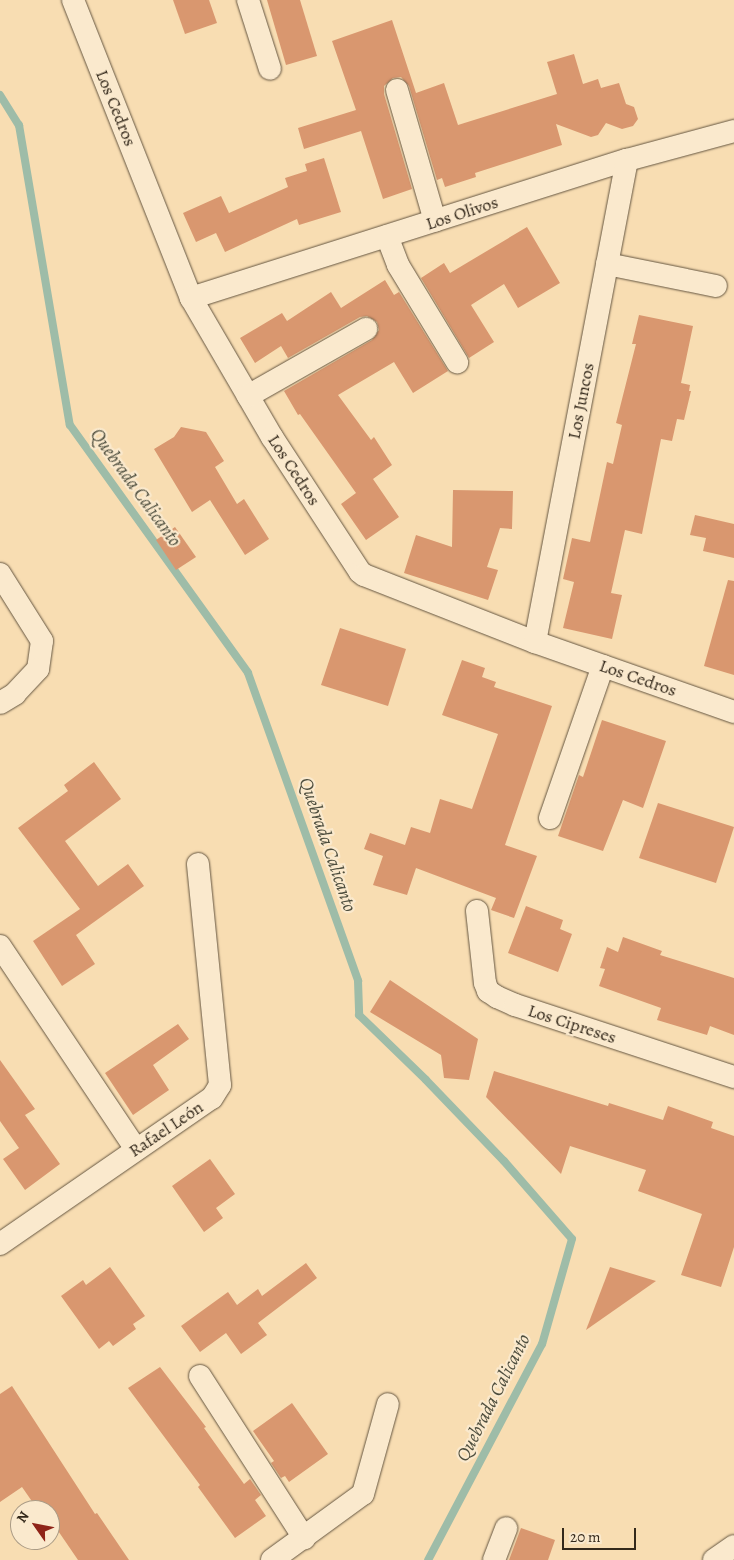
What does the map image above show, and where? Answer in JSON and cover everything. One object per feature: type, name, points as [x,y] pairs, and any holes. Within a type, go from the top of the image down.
[{"type":"street","name":"Los Cedros","points":[[73,0],[192,298],[272,437],[361,573],[535,642],[734,712]]},
{"type":"street","points":[[248,0],[270,69]]},
{"type":"street","points":[[397,90],[435,222]]},
{"type":"street","name":"Los Olivos","points":[[192,298],[628,160],[734,131]]},
{"type":"street","name":"Los Juncos","points":[[535,642],[628,160]]},
{"type":"street","points":[[387,236],[398,265],[457,362]]},
{"type":"street","points":[[607,264],[716,286]]},
{"type":"street","points":[[248,396],[366,329]]},
{"type":"street","points":[[0,574],[42,641],[38,669],[15,694],[0,703]]},
{"type":"street","points":[[550,818],[603,666]]},
{"type":"street","name":"Rafael León","points":[[0,1244],[136,1148],[212,1098],[220,1085],[198,864]]},
{"type":"street","name":"Los Cipreses","points":[[477,911],[485,984],[488,991],[515,1005],[734,1077]]},
{"type":"street","points":[[0,946],[136,1148]]},
{"type":"street","points":[[200,1376],[304,1538]]},
{"type":"street","points":[[272,1560],[363,1494],[388,1404]]},
{"type":"street","points":[[494,1560],[506,1528]]},
{"type":"street","points":[[714,1560],[734,1546]]},
{"type":"building","points":[[173,0],[209,0],[217,23],[185,34]]},
{"type":"building","points":[[267,0],[300,0],[317,56],[286,65]]},
{"type":"building","points":[[392,20],[416,93],[444,83],[458,125],[557,94],[547,62],[574,54],[583,84],[598,79],[601,88],[619,83],[626,104],[634,107],[638,119],[633,126],[622,129],[606,123],[598,135],[591,137],[556,124],[562,145],[475,173],[476,177],[445,187],[442,178],[437,180],[409,86],[401,77],[393,78],[384,86],[384,94],[412,189],[383,199],[361,131],[304,149],[298,128],[356,110],[332,41]]},
{"type":"building","points":[[324,158],[341,212],[299,225],[297,219],[225,252],[216,233],[196,242],[183,213],[221,196],[229,213],[288,187],[285,178],[307,171],[305,164]]},
{"type":"building","points":[[527,227],[560,283],[518,308],[504,284],[471,305],[494,342],[469,358],[421,278],[444,263],[450,273]]},
{"type":"building","points":[[385,280],[394,295],[399,292],[448,371],[413,393],[394,362],[338,395],[371,440],[374,437],[392,465],[373,479],[399,517],[366,540],[341,504],[356,493],[300,414],[298,415],[284,391],[372,340],[379,330],[377,322],[367,316],[360,317],[288,358],[281,346],[255,363],[240,338],[282,313],[287,321],[331,292],[341,308]]},
{"type":"building","points":[[639,315],[693,326],[681,383],[690,385],[689,391],[691,391],[684,420],[677,419],[672,441],[661,439],[642,534],[625,530],[611,593],[622,595],[612,639],[563,628],[574,582],[563,579],[572,538],[590,542],[607,462],[613,464],[622,425],[616,423],[636,344],[632,344]]},
{"type":"building","points":[[181,427],[206,432],[224,461],[215,467],[237,504],[244,499],[269,539],[245,555],[210,500],[192,512],[154,449],[174,437]]},
{"type":"building","points":[[453,490],[513,491],[512,529],[500,528],[487,567],[498,570],[488,600],[404,573],[416,535],[452,547]]},
{"type":"building","points":[[695,515],[734,524],[734,558],[703,551],[706,538],[690,535]]},
{"type":"building","points":[[175,527],[196,557],[176,570],[156,540]]},
{"type":"building","points":[[728,580],[734,581],[734,675],[704,666]]},
{"type":"building","points":[[340,628],[406,649],[388,706],[321,685]]},
{"type":"building","points":[[462,660],[485,668],[482,677],[496,682],[494,687],[552,706],[505,845],[537,856],[514,918],[491,910],[496,898],[416,868],[407,895],[373,885],[383,856],[364,849],[370,833],[405,845],[411,827],[430,833],[440,799],[472,809],[498,734],[442,715]]},
{"type":"building","points":[[602,720],[666,741],[643,808],[623,800],[603,851],[558,836],[579,775],[583,777]]},
{"type":"building","points":[[94,762],[121,799],[65,841],[98,886],[128,864],[144,886],[76,935],[95,964],[62,986],[33,941],[80,909],[18,828],[68,791],[64,785]]},
{"type":"building","points":[[658,803],[734,827],[716,883],[639,858]]},
{"type":"building","points":[[526,906],[563,920],[560,929],[572,934],[558,972],[508,953]]},
{"type":"building","points":[[623,937],[662,951],[660,955],[734,978],[734,1035],[710,1026],[707,1035],[657,1020],[661,1008],[599,986],[605,969],[600,968],[607,947],[618,952]]},
{"type":"building","points":[[390,980],[478,1039],[469,1080],[444,1078],[441,1055],[370,1012]]},
{"type":"building","points":[[178,1024],[189,1039],[153,1065],[169,1090],[133,1115],[105,1073]]},
{"type":"building","points":[[0,1060],[35,1109],[25,1115],[60,1164],[25,1190],[3,1159],[19,1148],[0,1121]]},
{"type":"building","points":[[494,1071],[608,1106],[609,1103],[663,1120],[668,1106],[713,1122],[711,1128],[734,1136],[734,1247],[721,1287],[681,1275],[702,1214],[638,1191],[646,1170],[570,1146],[561,1174],[486,1097]]},
{"type":"building","points":[[210,1159],[235,1194],[216,1208],[223,1218],[204,1232],[172,1186]]},
{"type":"building","points":[[306,1263],[317,1278],[258,1323],[267,1335],[241,1354],[226,1333],[200,1352],[181,1326],[228,1292],[237,1305],[258,1289],[262,1296]]},
{"type":"building","points":[[110,1267],[145,1316],[133,1324],[136,1329],[113,1346],[109,1341],[99,1349],[61,1296],[83,1280],[86,1285]]},
{"type":"building","points":[[610,1267],[656,1281],[586,1330]]},
{"type":"building","points":[[160,1367],[206,1427],[204,1428],[244,1484],[250,1479],[261,1495],[255,1500],[266,1516],[235,1538],[198,1487],[200,1485],[128,1388]]},
{"type":"building","points":[[12,1386],[95,1514],[97,1513],[129,1560],[78,1560],[60,1534],[60,1500],[31,1500],[22,1487],[0,1502],[0,1394]]},
{"type":"building","points":[[292,1403],[328,1454],[289,1482],[285,1476],[281,1478],[271,1463],[274,1461],[253,1431]]},
{"type":"building","points":[[521,1528],[555,1540],[548,1560],[509,1560]]},
{"type":"waterway","name":"Quebrada Calicanto","points":[[0,95],[19,125],[70,425],[248,673],[358,981],[359,1015],[426,1080],[504,1161],[572,1239],[542,1344],[428,1560]]}]
